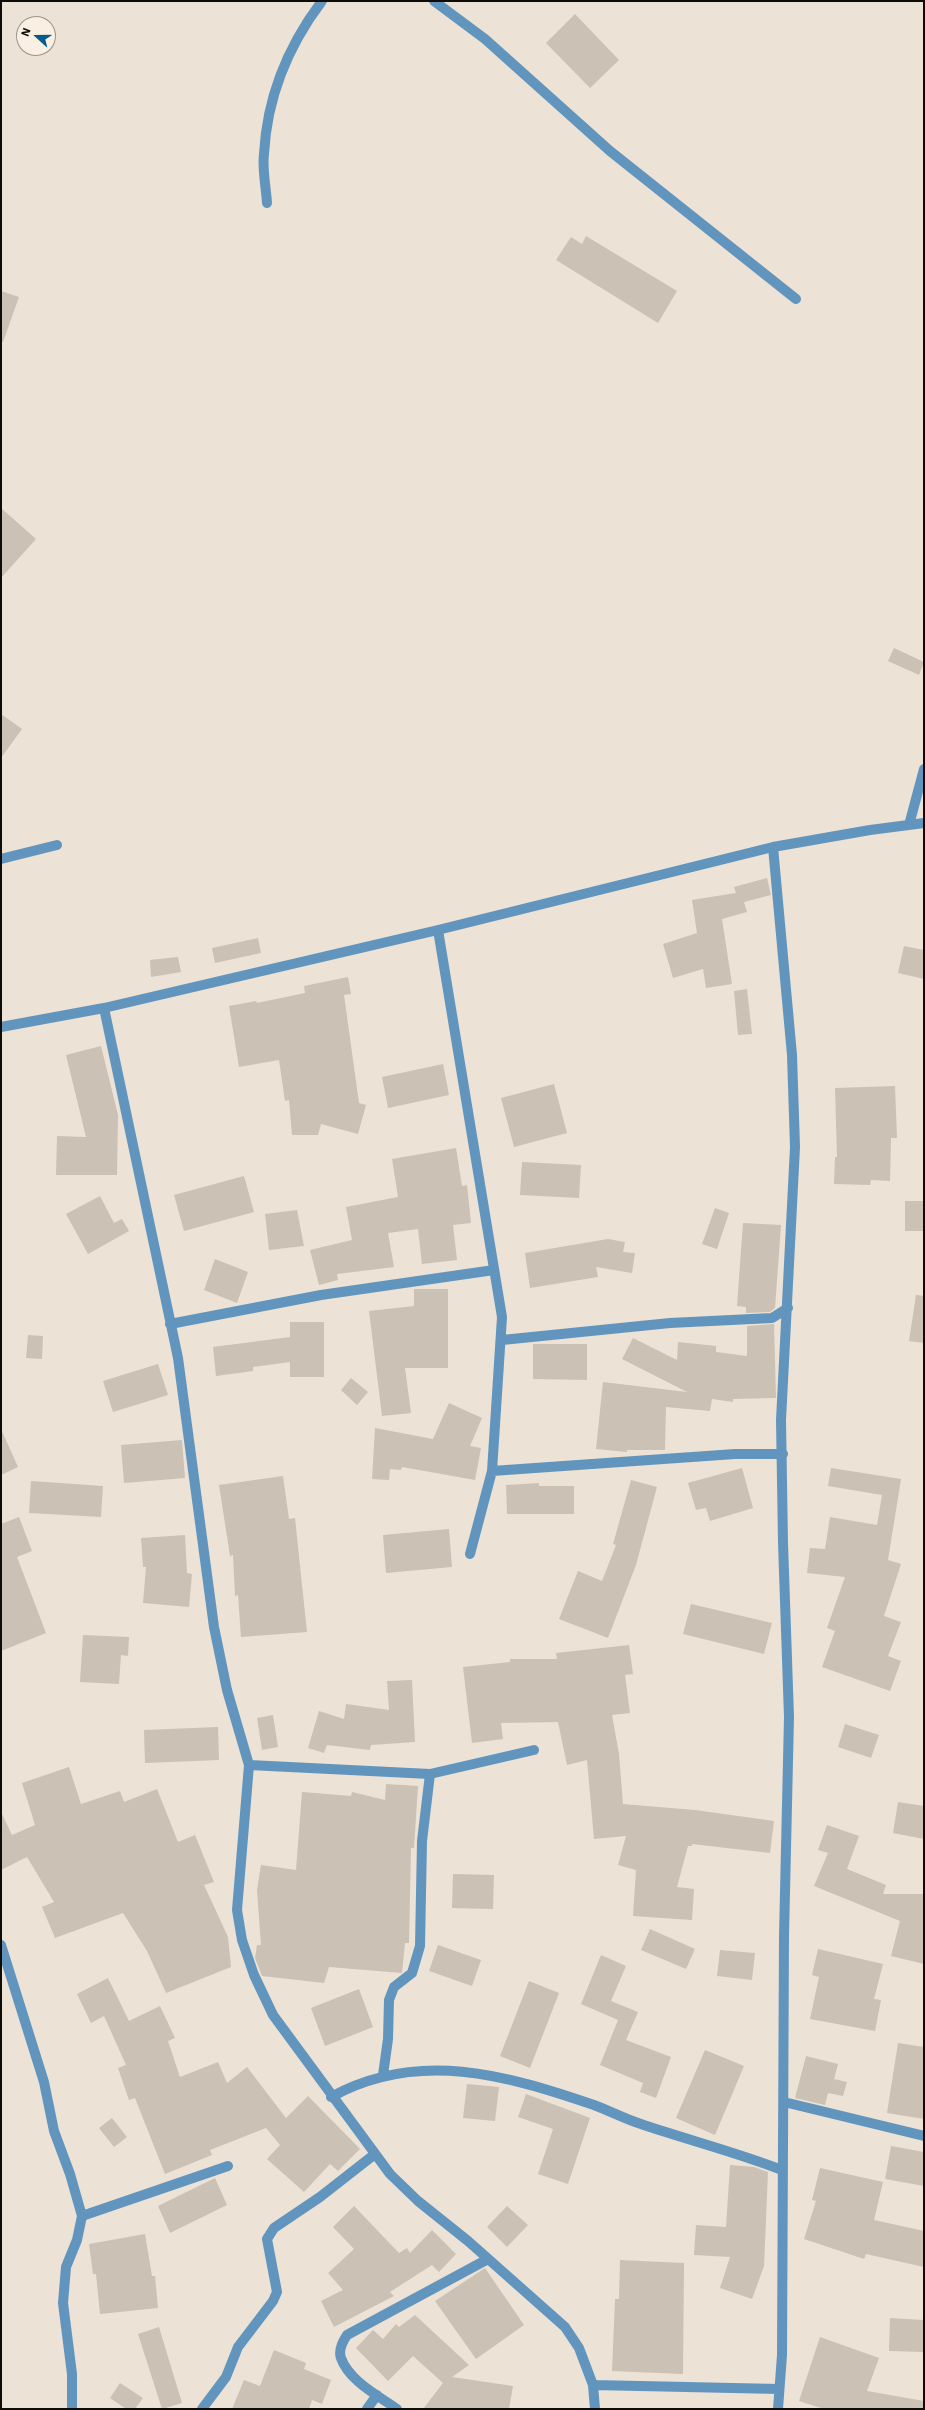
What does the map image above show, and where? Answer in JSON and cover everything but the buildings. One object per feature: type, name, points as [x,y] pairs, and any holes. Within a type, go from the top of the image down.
[{"type":"street","points":[[267,203],[263,155],[269,107],[286,58],[322,1]]},
{"type":"street","points":[[434,1],[485,39],[610,151],[796,299]]},
{"type":"street","points":[[908,825],[924,769]]},
{"type":"street","points":[[1,1026],[104,1008],[438,930],[773,847],[924,823]]},
{"type":"street","points":[[1,859],[57,845]]},
{"type":"street","points":[[773,847],[792,1055],[795,1147],[788,1308],[781,1420],[783,1454],[782,1542],[789,1717],[782,2170],[782,2355],[778,2409]]},
{"type":"street","points":[[438,930],[502,1317],[502,1340],[492,1471],[470,1554]]},
{"type":"street","points":[[104,1008],[178,1358],[214,1627],[227,1690],[249,1765],[237,1910],[242,1940],[254,1975],[273,2015],[331,2097],[390,2174],[418,2202],[488,2259],[565,2327],[579,2348],[593,2385],[595,2409]]},
{"type":"street","points":[[170,1324],[321,1295],[494,1270]]},
{"type":"street","points":[[502,1340],[670,1323],[772,1318],[788,1308]]},
{"type":"street","points":[[492,1471],[735,1454],[783,1454]]},
{"type":"street","points":[[249,1765],[430,1774],[534,1750]]},
{"type":"street","points":[[383,2075],[388,2039],[389,2000],[394,1987],[412,1973],[420,1946],[422,1841],[430,1774]]},
{"type":"street","points":[[1,1946],[44,2082],[54,2131],[70,2174],[82,2216],[77,2240],[66,2267],[62,2303],[72,2374],[72,2409]]},
{"type":"street","points":[[331,2097],[346,2089],[383,2075],[410,2070],[491,2074],[594,2105],[640,2124],[744,2155],[782,2170]]},
{"type":"street","points":[[784,2102],[924,2136]]},
{"type":"street","points":[[202,2409],[226,2377],[238,2347],[273,2301],[277,2292],[267,2239],[274,2228],[320,2197],[375,2154]]},
{"type":"street","points":[[82,2216],[228,2166]]},
{"type":"street","points":[[397,2409],[349,2373],[340,2357],[342,2345],[347,2335],[488,2259]]},
{"type":"street","points":[[593,2385],[779,2389]]},
{"type":"street","points":[[367,2409],[377,2395]]}]
